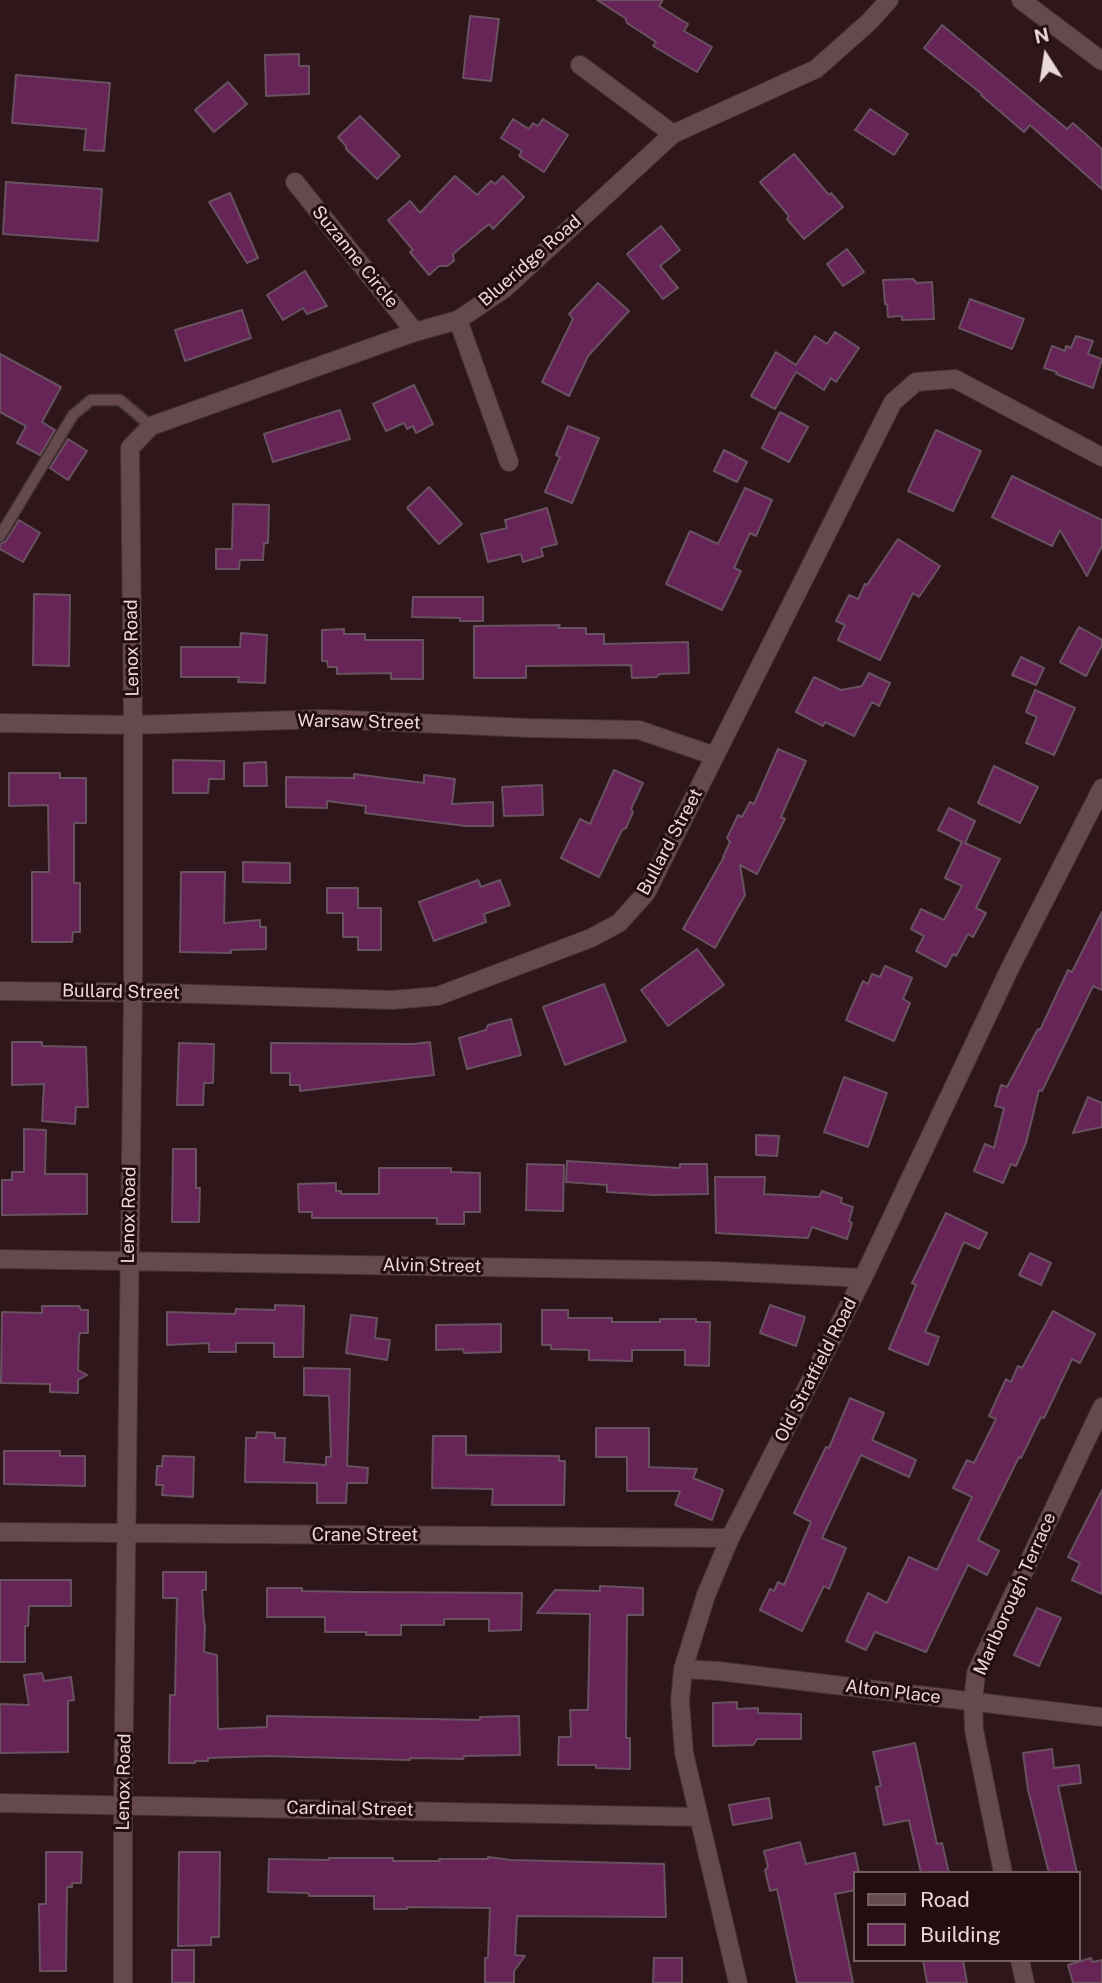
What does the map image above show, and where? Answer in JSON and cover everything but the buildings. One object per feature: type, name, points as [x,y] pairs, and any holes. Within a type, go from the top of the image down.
[{"type":"street","name":"Blueridge Road","points":[[130,448],[151,426],[415,332],[458,320],[504,289],[673,134],[816,69],[869,22],[889,0]]},
{"type":"street","points":[[1021,0],[1102,61]]},
{"type":"street","points":[[580,65],[673,134]]},
{"type":"street","name":"Suzanne Circle","points":[[295,182],[415,332]]},
{"type":"street","points":[[458,320],[509,462]]},
{"type":"street","name":"Bullard Street","points":[[0,991],[393,1000],[438,996],[591,938],[620,923],[646,893],[893,402],[916,382],[955,379],[1102,457]]},
{"type":"street","name":"Lenox Road","points":[[123,1983],[128,1261],[133,992],[130,448]]},
{"type":"street","name":"Warsaw Street","points":[[0,723],[133,725],[325,719],[639,730],[715,755]]},
{"type":"street","name":"Old Stratfield Road","points":[[738,1983],[684,1753],[680,1701],[683,1669],[706,1595],[730,1538],[863,1278],[1011,965],[1102,788]]},
{"type":"street","name":"Alvin Street","points":[[0,1259],[702,1271],[863,1278]]},
{"type":"street","name":"Marlborough Terrace","points":[[1003,1871],[974,1730],[976,1673],[1102,1407]]},
{"type":"street","name":"Crane Street","points":[[0,1532],[730,1538]]},
{"type":"street","name":"Alton Place","points":[[683,1669],[1102,1717]]},
{"type":"street","name":"Cardinal Street","points":[[0,1802],[699,1817]]},
{"type":"street","points":[[1020,1962],[1025,1983]]},
{"type":"lane","points":[[0,536],[73,415],[91,400],[120,400],[151,426]]}]
